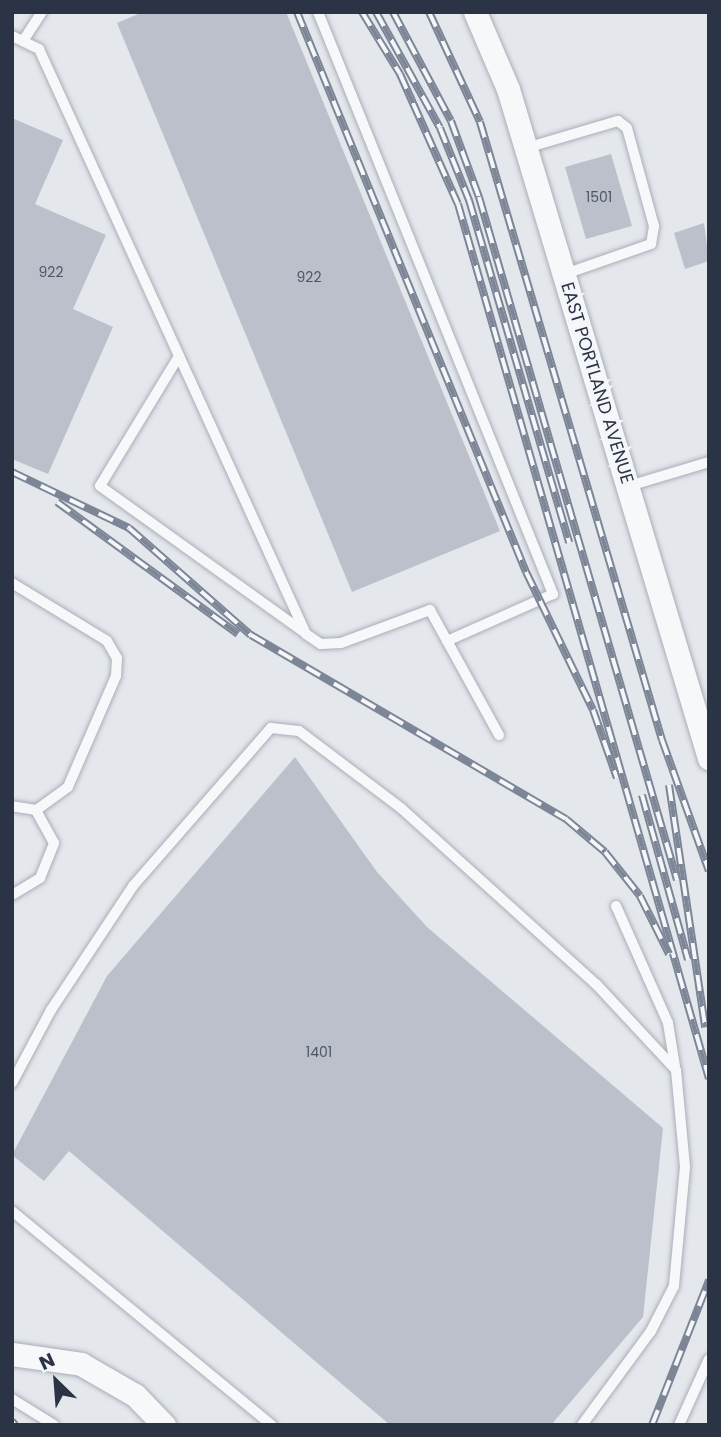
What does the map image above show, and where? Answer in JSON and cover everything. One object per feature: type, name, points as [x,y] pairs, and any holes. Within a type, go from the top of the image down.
[{"type":"street","name":"EAST PORTLAND AVENUE","points":[[475,12],[526,148],[628,487],[702,712],[709,758]]},
{"type":"street","points":[[12,1354],[81,1364],[135,1395],[164,1425]]},
{"type":"lane","points":[[23,41],[42,12]]},
{"type":"lane","points":[[318,12],[554,594],[447,641]]},
{"type":"lane","points":[[12,36],[39,49],[306,634]]},
{"type":"lane","points":[[526,148],[618,121],[627,128],[654,226],[652,244],[565,274]]},
{"type":"lane","points":[[179,356],[100,486],[321,644],[341,643],[430,610],[499,735]]},
{"type":"lane","points":[[628,487],[709,462]]},
{"type":"lane","points":[[12,583],[107,641],[117,658],[116,676],[68,786],[36,810],[12,806]]},
{"type":"lane","points":[[12,1083],[51,1010],[133,886],[271,728],[299,731],[402,808],[596,984],[676,1070]]},
{"type":"lane","points":[[12,895],[40,878],[54,842],[36,810]]},
{"type":"lane","points":[[582,1425],[651,1331],[674,1286],[685,1167],[676,1070],[668,1024],[617,906]]},
{"type":"lane","points":[[12,1211],[272,1425]]},
{"type":"lane","points":[[678,1425],[709,1359]]},
{"type":"lane","points":[[12,1399],[54,1425]]},
{"type":"building","points":[[143,12],[286,12],[500,531],[352,592],[117,23]]},
{"type":"building","points":[[12,118],[63,140],[35,204],[106,235],[73,309],[113,327],[48,474],[12,459]]},
{"type":"building","points":[[611,154],[632,226],[586,239],[565,167]]},
{"type":"building","points":[[704,223],[709,261],[685,269],[674,233]]},
{"type":"building","points":[[295,757],[377,872],[427,927],[663,1128],[643,1317],[551,1425],[390,1425],[69,1151],[44,1181],[12,1155],[107,976]]},
{"type":"railway","points":[[297,12],[526,572],[593,710],[617,778]]},
{"type":"railway","points":[[362,12],[400,74],[458,204],[709,1079]]},
{"type":"railway","points":[[376,12],[440,128],[469,200],[569,543]]},
{"type":"railway","points":[[393,12],[451,121],[479,197],[677,880]]},
{"type":"railway","points":[[429,12],[480,122],[662,740],[709,871]]},
{"type":"railway","points":[[12,472],[129,528],[251,635],[566,819],[605,852],[640,896],[669,954]]},
{"type":"railway","points":[[57,502],[238,634]]},
{"type":"railway","points":[[669,785],[705,1027]]},
{"type":"railway","points":[[642,795],[688,960]]},
{"type":"railway","points":[[652,1425],[709,1280]]},
{"type":"railway","points":[[12,1421],[15,1425]]}]
